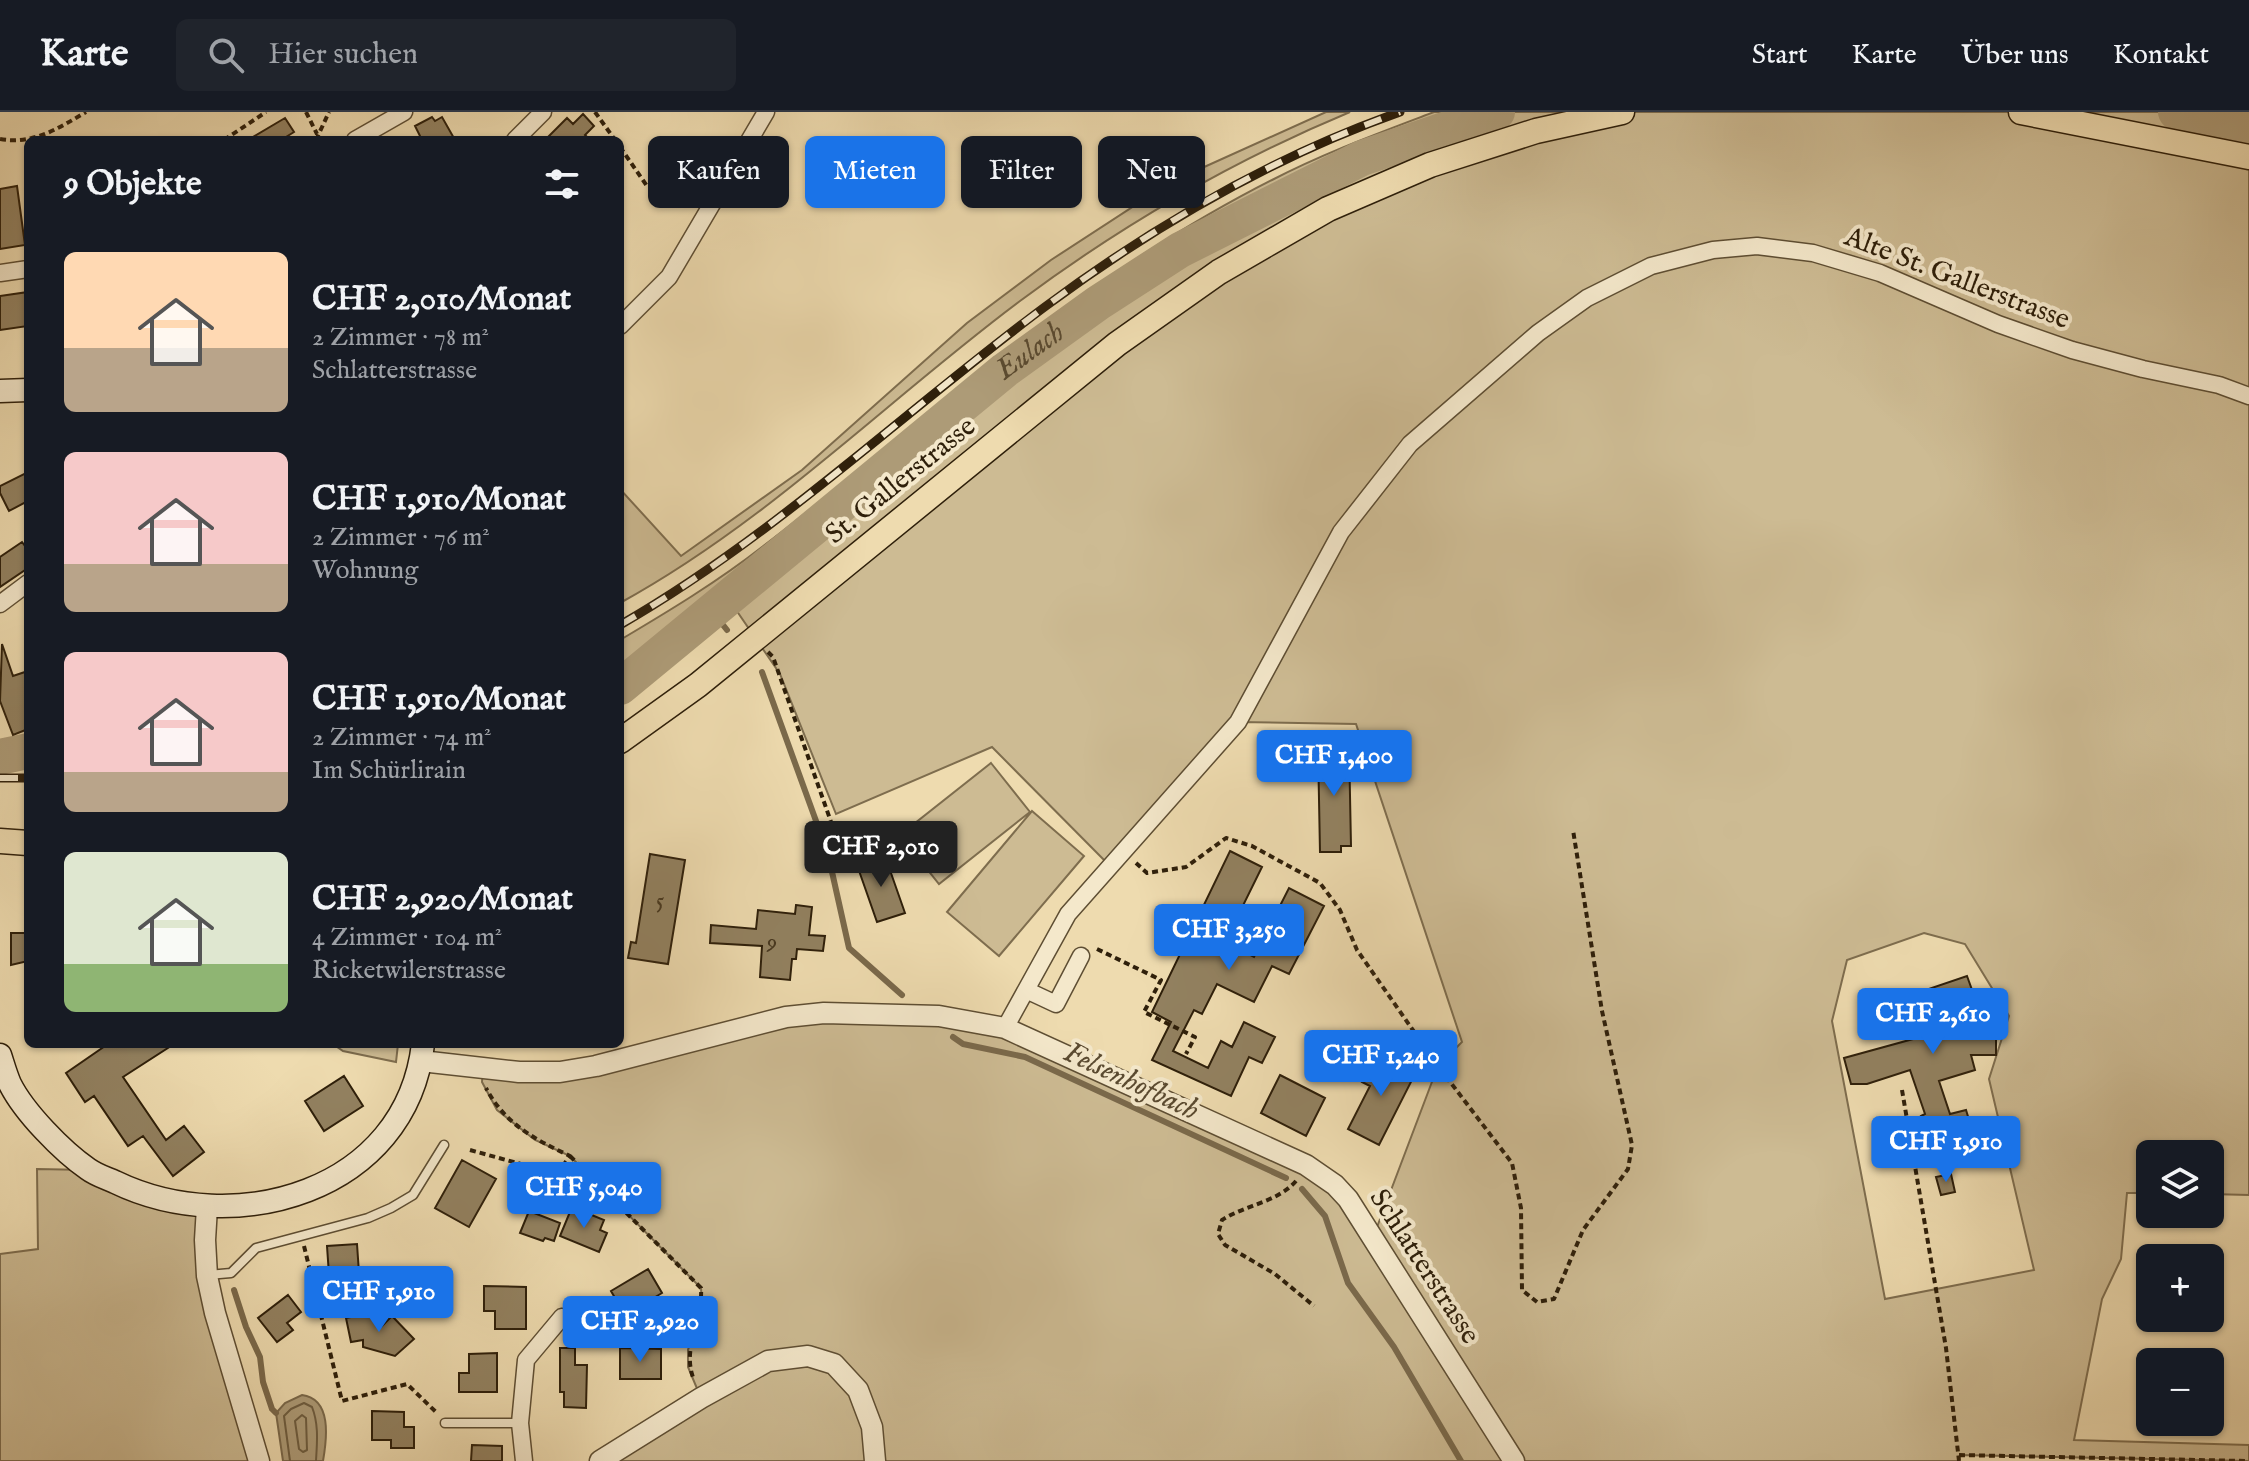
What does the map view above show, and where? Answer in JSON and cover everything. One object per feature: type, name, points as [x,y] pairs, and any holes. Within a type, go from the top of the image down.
[{"type":"main road","name":"St. Gallerstrasse","points":[[624,738],[662,713],[756,638],[1117,344],[1167,305],[1232,263],[1328,209],[1430,165],[1536,131],[1622,112]]},
{"type":"main road","points":[[2021,112],[2249,157]]},
{"type":"main road","points":[[0,391],[24,390]]},
{"type":"main road","points":[[0,841],[24,843]]},
{"type":"main road","points":[[0,1055],[11,1085],[35,1117],[88,1170],[137,1193],[172,1203],[207,1207],[258,1204],[294,1195],[350,1168],[382,1140],[402,1111],[415,1084],[422,1053]]},
{"type":"street","points":[[362,136],[404,112]]},
{"type":"street","points":[[519,136],[543,112]]},
{"type":"street","points":[[624,322],[669,277],[766,112]]},
{"type":"street","name":"Alte St. Gallerstrasse","points":[[1005,1028],[1068,914],[1238,722],[1341,532],[1410,444],[1538,333],[1587,298],[1651,266],[1713,250],[1757,246],[1813,253],[1880,273],[1998,324],[2072,350],[2219,385],[2249,396]]},
{"type":"street","points":[[0,273],[24,270]]},
{"type":"street","points":[[5,599],[24,586]]},
{"type":"street","points":[[1026,990],[1056,1004],[1081,956]]},
{"type":"street","name":"Schlatterstrasse","points":[[422,1053],[519,1072],[560,1072],[596,1066],[786,1017],[824,1013],[939,1016],[1005,1028],[1306,1165],[1335,1185],[1348,1199],[1514,1461]]},
{"type":"street","points":[[207,1207],[207,1276],[259,1461]]},
{"type":"street","points":[[524,1461],[520,1423],[526,1360],[562,1317]]},
{"type":"street","points":[[600,1461],[701,1398],[768,1361],[808,1356],[834,1364],[858,1390],[872,1427],[875,1461]]},
{"type":"lane","points":[[207,1276],[231,1273],[256,1248],[368,1218],[391,1208],[413,1195],[444,1145]]},
{"type":"lane","points":[[445,1423],[520,1423]]},
{"type":"path","points":[[39,136],[52,132],[86,112]]},
{"type":"path","points":[[230,136],[266,112]]},
{"type":"path","points":[[306,112],[317,136]]},
{"type":"path","points":[[317,136],[329,112]]},
{"type":"path","points":[[595,112],[612,136]]},
{"type":"path","points":[[0,139],[24,138]]},
{"type":"path","points":[[624,153],[647,186]]},
{"type":"path","points":[[756,638],[773,657],[843,856]]},
{"type":"path","points":[[1123,849],[1147,873],[1186,867],[1226,838],[1252,846],[1320,883],[1340,910],[1357,950],[1438,1066],[1512,1163],[1521,1208],[1522,1290],[1537,1302],[1554,1299],[1583,1230],[1628,1169],[1632,1145],[1602,1011],[1573,830]]},
{"type":"path","points":[[1124,962],[1161,980],[1144,1012],[1195,1037],[1186,1054]]},
{"type":"path","points":[[482,1082],[497,1110],[535,1140],[570,1156],[701,1288],[702,1305],[688,1350],[688,1367],[701,1398]]},
{"type":"path","points":[[1902,1090],[1946,1348],[1959,1458],[2245,1461]]},
{"type":"path","points":[[470,1150],[557,1174],[570,1156]]},
{"type":"path","points":[[1306,1165],[1294,1185],[1272,1199],[1240,1208],[1222,1220],[1218,1234],[1225,1245],[1275,1274],[1314,1306]]},
{"type":"path","points":[[302,1236],[342,1401],[407,1384],[433,1407],[445,1423]]},
{"type":"shaded area","points":[[1326,112],[1350,112],[1306,131],[1205,182],[1205,167]]},
{"type":"shaded area","points":[[1434,112],[2249,112],[2249,1195],[2224,1194],[2224,1140],[2136,1140],[2136,1193],[2127,1193],[2121,1259],[2102,1299],[2074,1440],[2249,1445],[2249,1461],[1960,1455],[1959,1461],[600,1461],[701,1398],[688,1367],[688,1350],[702,1305],[701,1288],[570,1156],[535,1140],[497,1110],[482,1082],[483,1068],[519,1072],[786,1017],[1005,1028],[1306,1165],[1374,1235],[1438,1066],[1462,1042],[1356,724],[1238,722],[1109,865],[992,747],[836,814],[780,674],[732,604],[624,698],[624,638],[745,560],[941,402],[1077,298],[1187,227],[1272,180],[1332,152]],"holes":[[[1924,933],[1965,944],[2009,1016],[1989,1079],[2034,1270],[1885,1299],[1832,1021],[1847,960]]]},
{"type":"shaded area","points":[[1131,208],[1159,208],[1098,246],[1020,301],[726,536],[624,601],[624,493],[681,556],[802,470],[967,323],[1051,260]]},
{"type":"shaded area","points":[[991,763],[1030,812],[939,884],[900,835]]},
{"type":"shaded area","points":[[1032,811],[1084,856],[999,956],[947,912]]},
{"type":"shaded area","points":[[339,1048],[398,1048],[396,1062]]},
{"type":"shaded area","points":[[37,1169],[88,1170],[207,1207],[205,1240],[259,1461],[0,1461],[0,1254],[38,1249]]},
{"type":"water","points":[[302,1395],[312,1398],[323,1412],[326,1442],[323,1461],[283,1461],[276,1413],[285,1403]]},
{"type":"building","points":[[583,114],[594,126],[586,136],[549,136],[567,118],[573,124]]},
{"type":"building","points":[[432,117],[435,121],[442,117],[453,136],[420,136],[415,126]]},
{"type":"building","points":[[285,118],[294,132],[288,136],[255,136]]},
{"type":"building","points":[[17,186],[24,245],[0,249],[0,189]]},
{"type":"building","points":[[24,293],[24,327],[0,330],[0,296]]},
{"type":"building","points":[[24,474],[24,503],[9,511],[0,486]]},
{"type":"building","points":[[22,542],[24,545],[24,571],[0,587],[0,557]]},
{"type":"building","points":[[2,644],[13,676],[24,672],[24,731],[13,735],[0,701]]},
{"type":"building","points":[[1349,745],[1351,846],[1341,846],[1341,852],[1320,852],[1318,746]]},
{"type":"building","points":[[1230,851],[1262,867],[1225,942],[1254,957],[1289,888],[1324,906],[1289,974],[1272,966],[1254,1002],[1217,984],[1202,1014],[1194,1010],[1173,1051],[1208,1068],[1221,1041],[1232,1047],[1244,1022],[1275,1037],[1262,1063],[1249,1057],[1231,1096],[1152,1060],[1171,1022],[1152,1012]]},
{"type":"building","points":[[650,854],[685,860],[668,964],[628,958],[631,942],[636,943]]},
{"type":"building","points":[[885,856],[905,913],[877,922],[857,865]]},
{"type":"building","points":[[796,905],[812,907],[809,935],[825,936],[823,951],[797,949],[796,959],[792,959],[790,980],[760,977],[762,946],[710,943],[711,925],[756,929],[758,910],[795,914]]},
{"type":"building","points":[[11,933],[24,933],[24,962],[11,965]]},
{"type":"building","points":[[1967,976],[1984,1023],[1996,1023],[1996,1055],[1971,1055],[1975,1070],[1939,1081],[1950,1114],[1966,1110],[1974,1136],[1928,1151],[1926,1143],[1922,1145],[1915,1123],[1923,1120],[1921,1116],[1925,1114],[1910,1070],[1867,1084],[1851,1084],[1844,1058],[1913,1039],[1899,999]]},
{"type":"building","points":[[102,1048],[168,1048],[123,1077],[166,1140],[184,1126],[204,1152],[173,1176],[143,1136],[128,1146],[94,1096],[85,1102],[66,1073]]},
{"type":"building","points":[[1377,1052],[1416,1072],[1379,1145],[1348,1129],[1370,1086],[1362,1082]]},
{"type":"building","points":[[1280,1075],[1325,1098],[1306,1136],[1261,1113]]},
{"type":"building","points":[[344,1076],[363,1106],[324,1131],[305,1101]]},
{"type":"building","points":[[462,1160],[496,1179],[469,1227],[435,1208]]},
{"type":"building","points":[[1951,1174],[1955,1192],[1941,1195],[1936,1177]]},
{"type":"building","points":[[572,1207],[604,1220],[600,1230],[607,1233],[599,1252],[560,1236]]},
{"type":"building","points":[[529,1211],[560,1223],[554,1241],[545,1238],[543,1241],[520,1233]]},
{"type":"building","points":[[357,1244],[359,1273],[329,1275],[327,1246]]},
{"type":"building","points":[[648,1269],[662,1293],[625,1315],[611,1291]]},
{"type":"building","points":[[484,1286],[526,1287],[526,1329],[495,1329],[495,1311],[484,1311]]},
{"type":"building","points":[[288,1295],[301,1312],[287,1323],[293,1330],[277,1342],[258,1318]]},
{"type":"building","points":[[376,1312],[380,1328],[392,1316],[414,1339],[395,1356],[363,1347],[363,1340],[351,1342],[346,1318]]},
{"type":"building","points":[[560,1348],[575,1348],[575,1365],[587,1365],[586,1408],[564,1407],[564,1392],[560,1392]]},
{"type":"building","points":[[620,1348],[661,1349],[661,1379],[620,1379]]},
{"type":"building","points":[[497,1353],[497,1392],[459,1392],[459,1373],[469,1373],[469,1354]]},
{"type":"building","points":[[372,1411],[404,1412],[404,1427],[414,1427],[414,1448],[391,1448],[391,1440],[372,1440]]},
{"type":"building","points":[[472,1445],[502,1446],[502,1461],[471,1461]]},
{"type":"waterway","name":"Eulach","points":[[624,684],[1005,370],[1098,303],[1180,250],[1362,158],[1497,112]]},
{"type":"waterway","name":"Eulach","points":[[2176,112],[2249,125]]},
{"type":"waterway","name":"Felsenhofbach","points":[[712,611],[727,630]]},
{"type":"waterway","name":"Felsenhofbach","points":[[762,672],[828,854],[849,948],[902,995]]},
{"type":"waterway","name":"Eulach","points":[[0,757],[24,752]]},
{"type":"waterway","name":"Felsenhofbach","points":[[953,1037],[963,1044],[1025,1057],[1286,1178]]},
{"type":"waterway","name":"Felsenhofbach","points":[[1302,1189],[1325,1216],[1348,1283],[1394,1347],[1461,1461]]},
{"type":"waterway","points":[[234,1290],[260,1357],[263,1382],[276,1413]]},
{"type":"railway","points":[[624,623],[732,553],[838,472],[993,346],[1129,248],[1260,172],[1400,112]]},
{"type":"railway","points":[[0,778],[24,778]]}]
